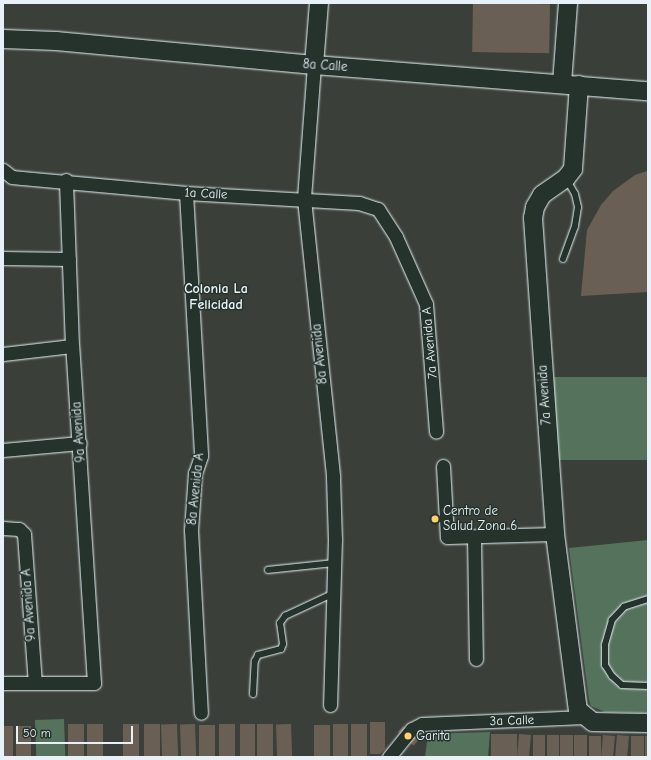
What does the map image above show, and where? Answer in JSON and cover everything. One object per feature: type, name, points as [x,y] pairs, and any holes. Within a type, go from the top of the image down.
[{"type":"main road","name":"8a Avenida","points":[[314,65],[319,3]]},
{"type":"main road","name":"7a Avenida","points":[[568,3],[574,164],[566,178],[542,195],[535,207],[533,218],[555,534],[575,701],[585,717]]},
{"type":"main road","name":"8a Calle","points":[[3,39],[56,41],[314,65],[648,91]]},
{"type":"main road","name":"3a Calle","points":[[585,717],[593,722],[648,723]]},
{"type":"street","name":"8a Avenida","points":[[314,65],[304,200],[333,477],[334,563],[330,705]]},
{"type":"street","name":"1a Calle","points":[[3,170],[15,178],[66,180],[186,193],[359,203],[374,207],[384,215],[396,237]]},
{"type":"street","name":"9a Avenida","points":[[35,683],[94,683],[80,442],[72,346],[66,180]]},
{"type":"street","name":"8a Avenida A","points":[[186,193],[201,456],[195,473],[191,530],[201,713]]},
{"type":"street","name":"7a Avenida A","points":[[396,237],[428,311],[436,432]]},
{"type":"street","points":[[3,258],[69,259]]},
{"type":"street","points":[[3,354],[72,346]]},
{"type":"street","points":[[3,450],[80,442]]},
{"type":"street","points":[[443,466],[447,537],[555,534]]},
{"type":"street","name":"9a Avenida A","points":[[3,528],[19,530],[24,534],[35,683]]},
{"type":"street","points":[[474,537],[476,659]]},
{"type":"street","points":[[3,684],[35,683]]},
{"type":"street","name":"3a Calle","points":[[389,757],[412,730],[422,724],[585,717]]},
{"type":"lane","points":[[563,259],[575,226],[578,207],[575,194],[566,178]]},
{"type":"lane","points":[[268,570],[334,563]]},
{"type":"lane","points":[[253,694],[255,661],[258,655],[280,649],[283,644],[280,623],[286,616],[332,594]]},
{"type":"lane","points":[[648,599],[624,607],[612,620],[605,652],[605,664],[612,676],[622,685],[648,686]]},
{"type":"green space","points":[[554,377],[648,377],[648,460],[554,460]]},
{"type":"green space","points":[[648,540],[648,713],[605,712],[591,706],[589,700],[569,548]]},
{"type":"green space","points":[[64,719],[65,757],[36,757],[35,720]]},
{"type":"green space","points":[[490,732],[488,757],[425,757],[428,734]]},
{"type":"building","points":[[473,3],[550,4],[549,53],[472,52]]},
{"type":"building","points":[[647,171],[648,292],[581,296],[587,230],[601,205],[613,191],[635,175]]},
{"type":"building","points":[[370,722],[385,722],[385,749],[380,754],[370,754]]},
{"type":"building","points":[[68,724],[84,724],[84,756],[68,756]]},
{"type":"building","points":[[87,724],[103,724],[103,756],[87,756]]},
{"type":"building","points":[[123,724],[139,724],[139,756],[123,756]]},
{"type":"building","points":[[144,724],[160,724],[160,756],[144,756]]},
{"type":"building","points":[[177,724],[178,757],[162,757],[161,725]]},
{"type":"building","points":[[195,724],[196,756],[181,757],[180,725]]},
{"type":"building","points":[[219,724],[235,724],[235,757],[219,757]]},
{"type":"building","points":[[240,724],[255,724],[255,756],[240,756]]},
{"type":"building","points":[[257,724],[273,724],[273,756],[257,756]]},
{"type":"building","points":[[291,724],[292,757],[277,757],[276,725]]},
{"type":"building","points":[[333,724],[348,724],[348,756],[333,756]]},
{"type":"building","points":[[351,724],[367,724],[367,756],[351,756]]},
{"type":"building","points":[[199,725],[215,725],[215,757],[199,757]]},
{"type":"building","points":[[314,725],[330,725],[330,757],[314,757]]},
{"type":"building","points":[[3,726],[13,726],[13,757],[3,757]]},
{"type":"building","points":[[16,726],[31,726],[31,757],[16,757]]},
{"type":"building","name":"Garita","points":[[403,726],[419,740],[414,746],[398,732]]},
{"type":"building","points":[[491,734],[504,734],[504,757],[491,757]]},
{"type":"building","points":[[504,734],[517,734],[517,757],[504,757]]},
{"type":"building","points":[[519,734],[531,735],[529,757],[517,757]]},
{"type":"building","points":[[533,735],[545,735],[545,757],[533,757]]},
{"type":"building","points":[[547,735],[559,735],[559,757],[547,757]]},
{"type":"building","points":[[560,735],[573,735],[573,757],[560,757]]},
{"type":"building","points":[[574,735],[587,735],[587,757],[574,757]]},
{"type":"building","points":[[603,735],[615,736],[613,757],[601,757]]},
{"type":"building","points":[[617,735],[629,736],[627,757],[615,757]]},
{"type":"building","points":[[589,736],[601,736],[601,757],[589,757]]},
{"type":"building","points":[[631,736],[644,736],[644,757],[631,757]]},
{"type":"building","points":[[645,736],[648,736],[648,757],[645,757]]},
{"type":"place","name":"Centro de Salud Zona 6","points":[[435,519]]},
{"type":"place","name":"Garita","points":[[408,736]]},
{"type":"district","name":"Colonia La Felicidad","points":[[216,298]]}]
